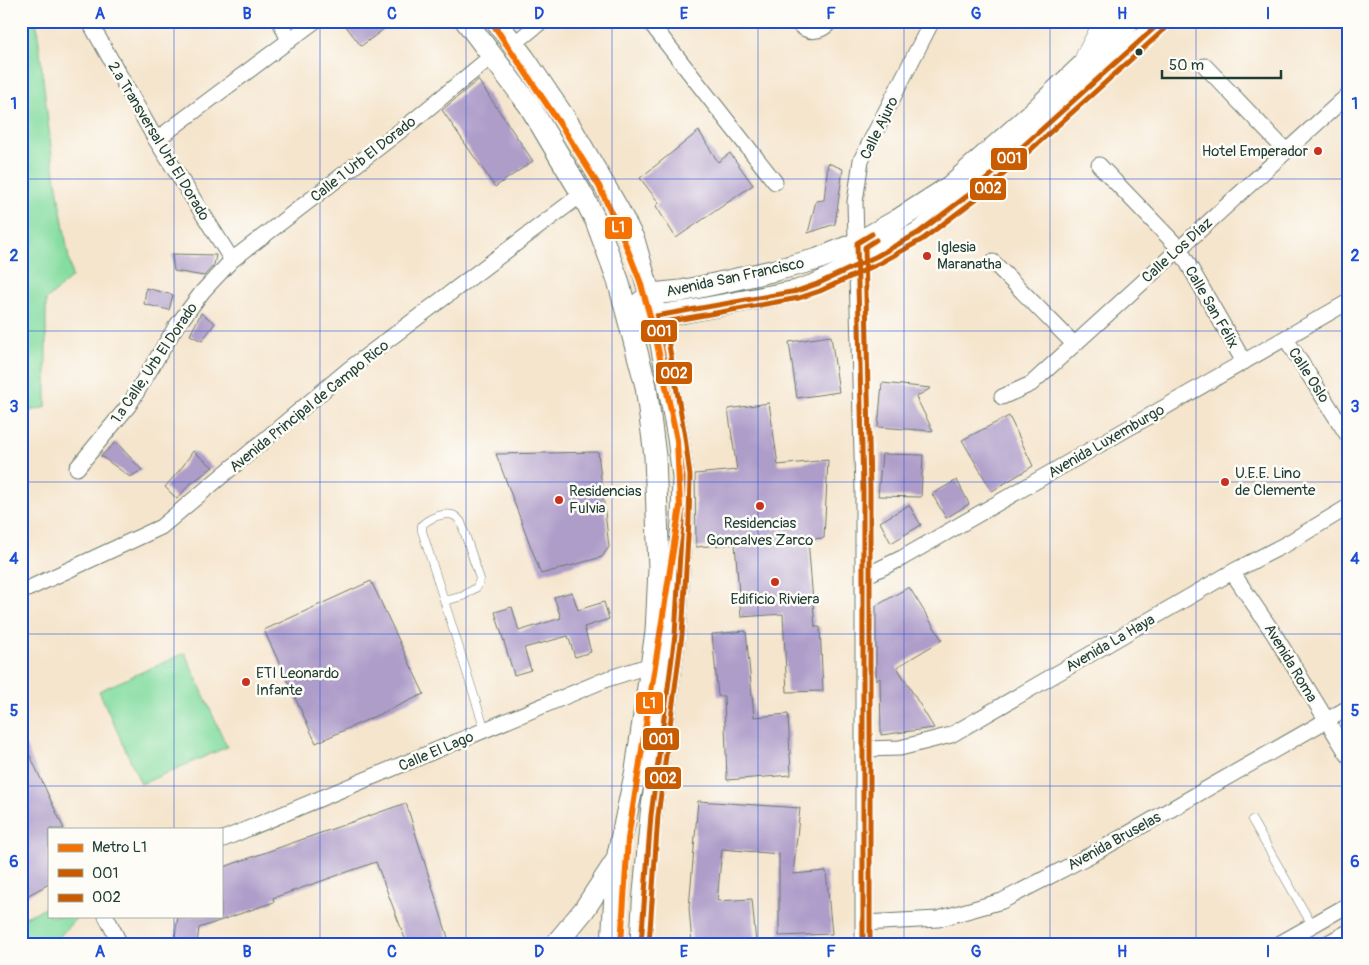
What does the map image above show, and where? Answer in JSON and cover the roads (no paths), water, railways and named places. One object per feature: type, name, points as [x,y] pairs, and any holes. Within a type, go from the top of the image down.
[{"type":"highway","points":[[1089,59],[1109,21]]},
{"type":"main road","points":[[466,21],[529,105],[596,221],[618,280],[646,386],[655,456],[659,569],[656,632],[636,770],[617,859],[612,944]]},
{"type":"main road","points":[[496,21],[570,126],[634,240],[656,316],[678,438],[683,477],[675,635],[651,815],[641,944]]},
{"type":"main road","name":"Avenida San Francisco","points":[[626,314],[651,294],[681,291],[776,270],[818,258],[857,243],[949,187],[1030,115],[1089,59],[1104,49],[1129,21]]},
{"type":"main road","name":"Avenida San Francisco","points":[[626,314],[656,316],[797,291],[817,284],[918,233],[971,193],[1162,21]]},
{"type":"main road","points":[[556,944],[584,910],[617,859]]},
{"type":"street","name":"2.ª Transversal Urb El Dorado","points":[[89,21],[156,140],[232,260]]},
{"type":"street","points":[[280,21],[289,41]]},
{"type":"street","points":[[156,140],[315,21]]},
{"type":"street","points":[[514,44],[542,21]]},
{"type":"street","points":[[649,21],[775,182]]},
{"type":"street","points":[[799,25],[816,32],[826,27],[831,21]]},
{"type":"street","name":"Calle Ajuro","points":[[863,944],[863,480],[855,202],[862,160],[932,21]]},
{"type":"street","name":"Calle 1 Urb El Dorado","points":[[232,260],[413,121],[493,55]]},
{"type":"street","points":[[1205,66],[1286,151]]},
{"type":"street","name":"Calle Los Díaz","points":[[1002,397],[1031,384],[1348,95]]},
{"type":"street","name":"Calle San Félix","points":[[1099,165],[1179,248],[1244,362]]},
{"type":"street","name":"Avenida Principal de Campo Rico","points":[[21,592],[161,527],[350,370],[582,194]]},
{"type":"street","name":"1.ª Calle, Urb El Dorado","points":[[77,468],[129,405],[181,321],[203,291],[232,260]]},
{"type":"street","points":[[993,262],[1074,344]]},
{"type":"street","name":"Avenida Luxemburgo","points":[[863,577],[902,558],[1348,302]]},
{"type":"street","name":"Calle Oslo","points":[[1286,339],[1348,436]]},
{"type":"street","name":"Avenida La Haya","points":[[863,750],[900,748],[951,735],[1348,507]]},
{"type":"street","name":"Avenida Roma","points":[[1232,572],[1274,634],[1348,755]]},
{"type":"street","name":"Calle El Lago","points":[[222,840],[607,679],[651,665]]},
{"type":"street","name":"Avenida Bruselas","points":[[864,922],[938,919],[1002,901],[1089,856],[1348,708]]},
{"type":"street","points":[[1279,944],[1348,905]]},
{"type":"street","points":[[107,918],[120,944]]},
{"type":"street","points":[[1326,944],[1348,932]]},
{"type":"lane","points":[[445,601],[463,596],[477,587],[480,580],[461,522],[454,515],[446,514],[428,519],[422,524],[422,530],[485,730]]},
{"type":"lane","points":[[1252,820],[1312,925]]},
{"type":"metro line","name":"L1","points":[[491,21],[599,186],[621,233],[640,281],[655,334],[677,440],[680,506],[628,839],[621,944]]},
{"type":"place","name":"Hotel Emperador","points":[[1318,151]]},
{"type":"place","name":"Iglesia Maranatha","points":[[927,256]]},
{"type":"place","name":"U.E.E. Lino de Clemente","points":[[1225,482]]},
{"type":"place","name":"Residencias Fulvia","points":[[559,500]]},
{"type":"place","name":"Residencias Goncalves Zarco","points":[[760,506]]},
{"type":"place","name":"Edificio Riviera","points":[[775,582]]},
{"type":"place","name":"ETI Leonardo Infante","points":[[246,682]]}]
